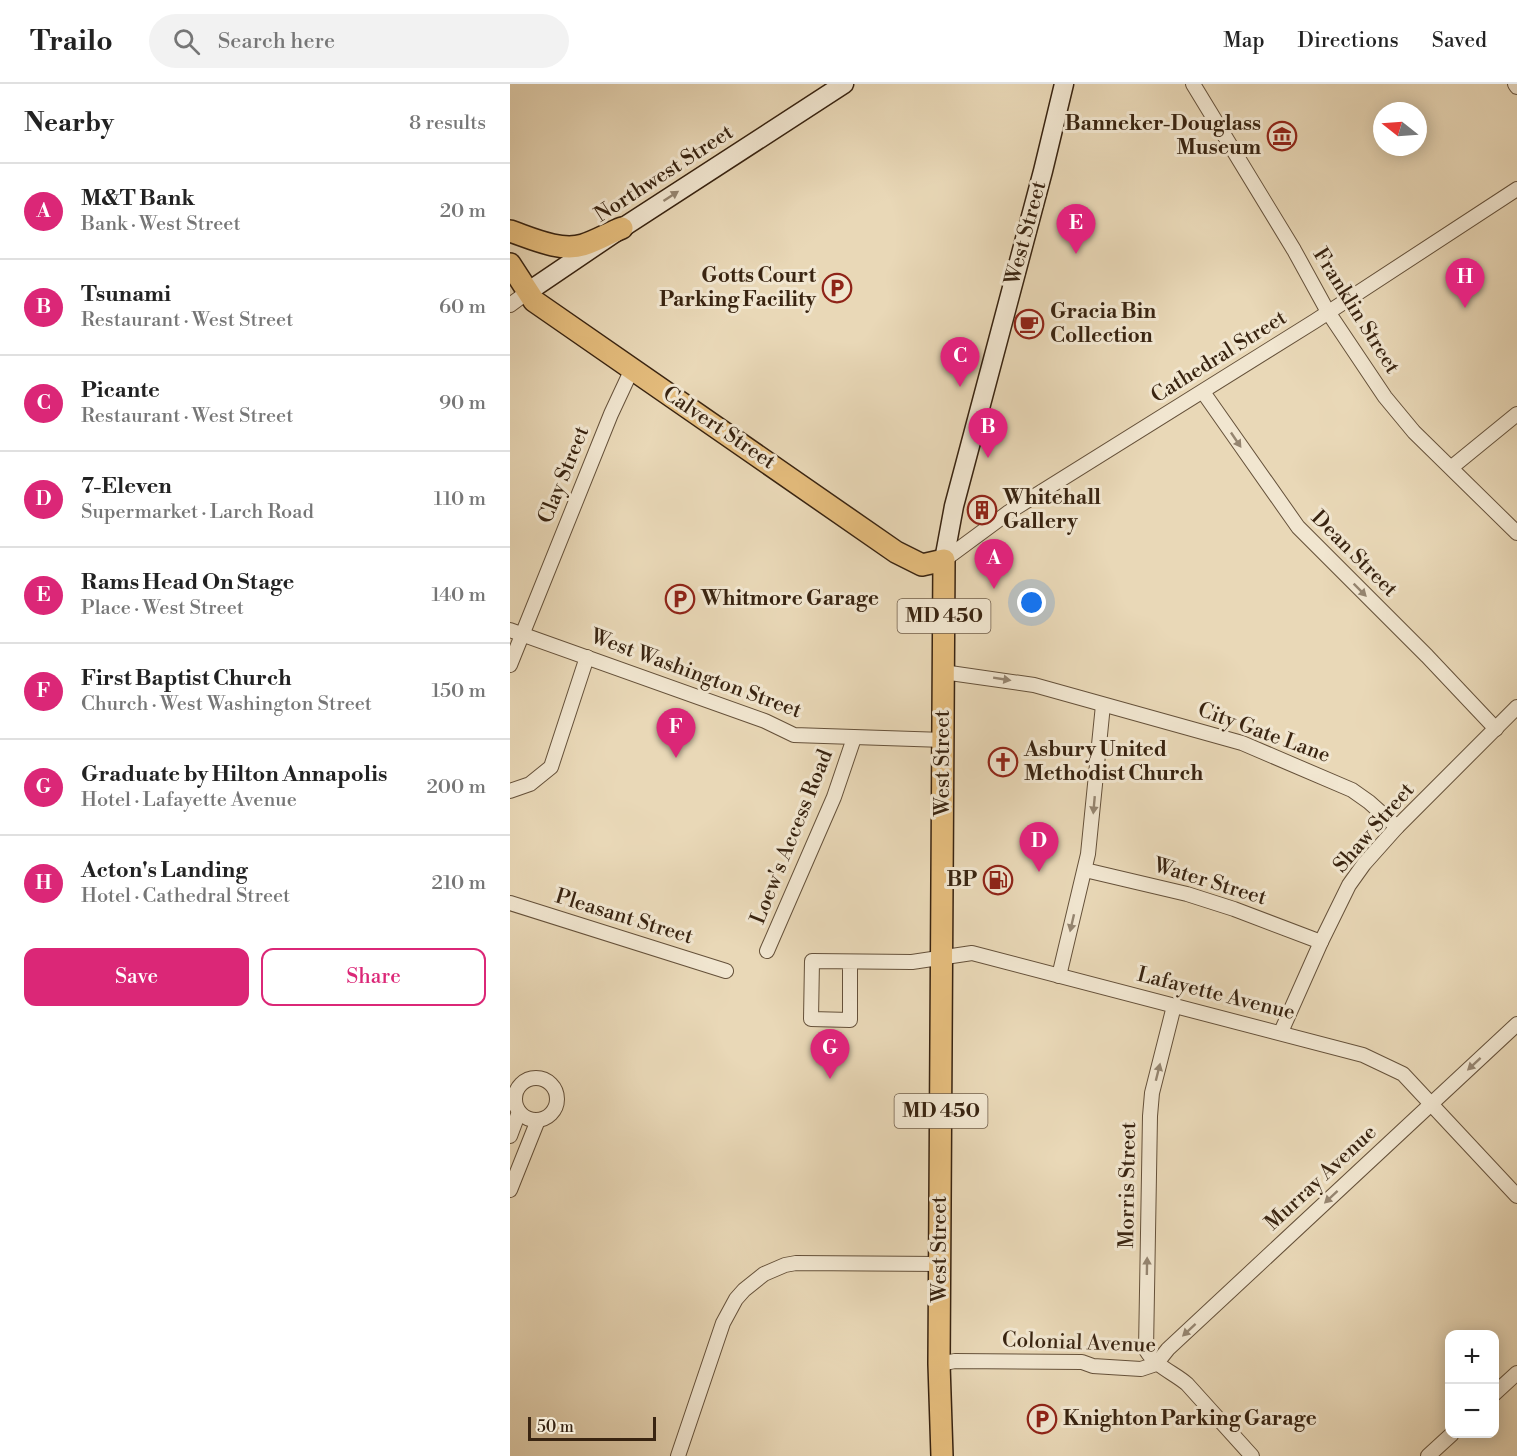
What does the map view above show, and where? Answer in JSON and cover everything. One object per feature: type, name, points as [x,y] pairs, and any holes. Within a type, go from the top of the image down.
[{"type":"main road","name":"Northwest Street","points":[[529,291],[844,84]]},
{"type":"main road","name":"West Street","points":[[942,1456],[939,1364],[944,560],[954,506],[1064,84]]},
{"type":"main road","points":[[510,231],[566,247],[582,246],[622,228]]},
{"type":"main road","name":"Calvert Street","points":[[510,264],[534,302],[904,557],[922,565],[944,560]]},
{"type":"street","name":"Franklin Street","points":[[1193,84],[1294,249],[1328,312],[1385,397],[1414,432],[1517,534]]},
{"type":"street","name":"Cathedral Street","points":[[944,560],[1010,512],[1203,392],[1517,189]]},
{"type":"street","name":"Northwest Street","points":[[510,305],[529,291]]},
{"type":"street","name":"Clay Street","points":[[510,665],[516,632],[632,369]]},
{"type":"street","name":"Dean Street","points":[[1203,392],[1298,527],[1427,656],[1496,729]]},
{"type":"street","points":[[1452,468],[1517,414]]},
{"type":"street","name":"West Washington Street","points":[[516,632],[765,721],[794,735],[944,741]]},
{"type":"street","points":[[510,790],[530,784],[551,767],[587,657]]},
{"type":"street","name":"City Gate Lane","points":[[944,672],[1026,684],[1222,736],[1352,790],[1397,827]]},
{"type":"street","points":[[1059,976],[1090,840],[1103,705]]},
{"type":"street","name":"Shaw Street","points":[[1281,1032],[1349,885],[1364,864],[1397,827],[1517,707]]},
{"type":"street","name":"Loew's Access Road","points":[[767,951],[834,796],[854,738]]},
{"type":"street","name":"Water Street","points":[[1085,870],[1187,894],[1321,942]]},
{"type":"street","name":"Pleasant Street","points":[[510,903],[726,971]]},
{"type":"street","name":"Lafayette Avenue","points":[[850,962],[850,1020],[811,1019],[812,961],[912,962],[972,953],[1339,1047],[1382,1063],[1403,1074],[1517,1196]]},
{"type":"street","name":"Morris Street","points":[[1156,1364],[1148,1354],[1146,1346],[1150,1116],[1152,1093],[1174,1006]]},
{"type":"street","name":"Murray Avenue","points":[[1156,1364],[1168,1349],[1517,1024]]},
{"type":"street","points":[[510,1136],[519,1112],[515,1099],[520,1086],[531,1078],[545,1080],[555,1089],[557,1102],[551,1114],[538,1120],[519,1112]]},
{"type":"street","points":[[511,1183],[538,1120]]},
{"type":"street","points":[[678,1456],[723,1323],[736,1299],[754,1281],[785,1265],[804,1263],[940,1264]]},
{"type":"street","name":"Colonial Avenue","points":[[939,1364],[955,1360],[1082,1362],[1093,1366],[1136,1369],[1156,1364],[1176,1374],[1187,1384],[1252,1456]]},
{"type":"street","points":[[1499,1389],[1517,1373]]},
{"type":"street","points":[[1428,1456],[1448,1438]]},
{"type":"place","name":"Banneker-Douglass Museum","points":[[1282,136]]},
{"type":"place","name":"Rams Head On Stage","points":[[1076,254]]},
{"type":"place","name":"Gotts Court Parking Facility","points":[[837,288]]},
{"type":"place","name":"Acton's Landing","points":[[1465,308]]},
{"type":"place","name":"Gracia Bin Collection","points":[[1029,324]]},
{"type":"place","name":"Picante","points":[[960,387]]},
{"type":"place","name":"Tsunami","points":[[988,458]]},
{"type":"place","name":"Whitehall Gallery","points":[[982,510]]},
{"type":"place","name":"M&T Bank","points":[[994,589]]},
{"type":"place","name":"Whitmore Garage","points":[[680,599]]},
{"type":"place","name":"First Baptist Church","points":[[676,758]]},
{"type":"place","name":"Asbury United Methodist Church","points":[[1003,762]]},
{"type":"place","name":"7-Eleven","points":[[1039,872]]},
{"type":"place","name":"BP","points":[[998,880]]},
{"type":"place","name":"Graduate by Hilton Annapolis","points":[[830,1079]]},
{"type":"place","name":"Knighton Parking Garage","points":[[1042,1419]]}]
